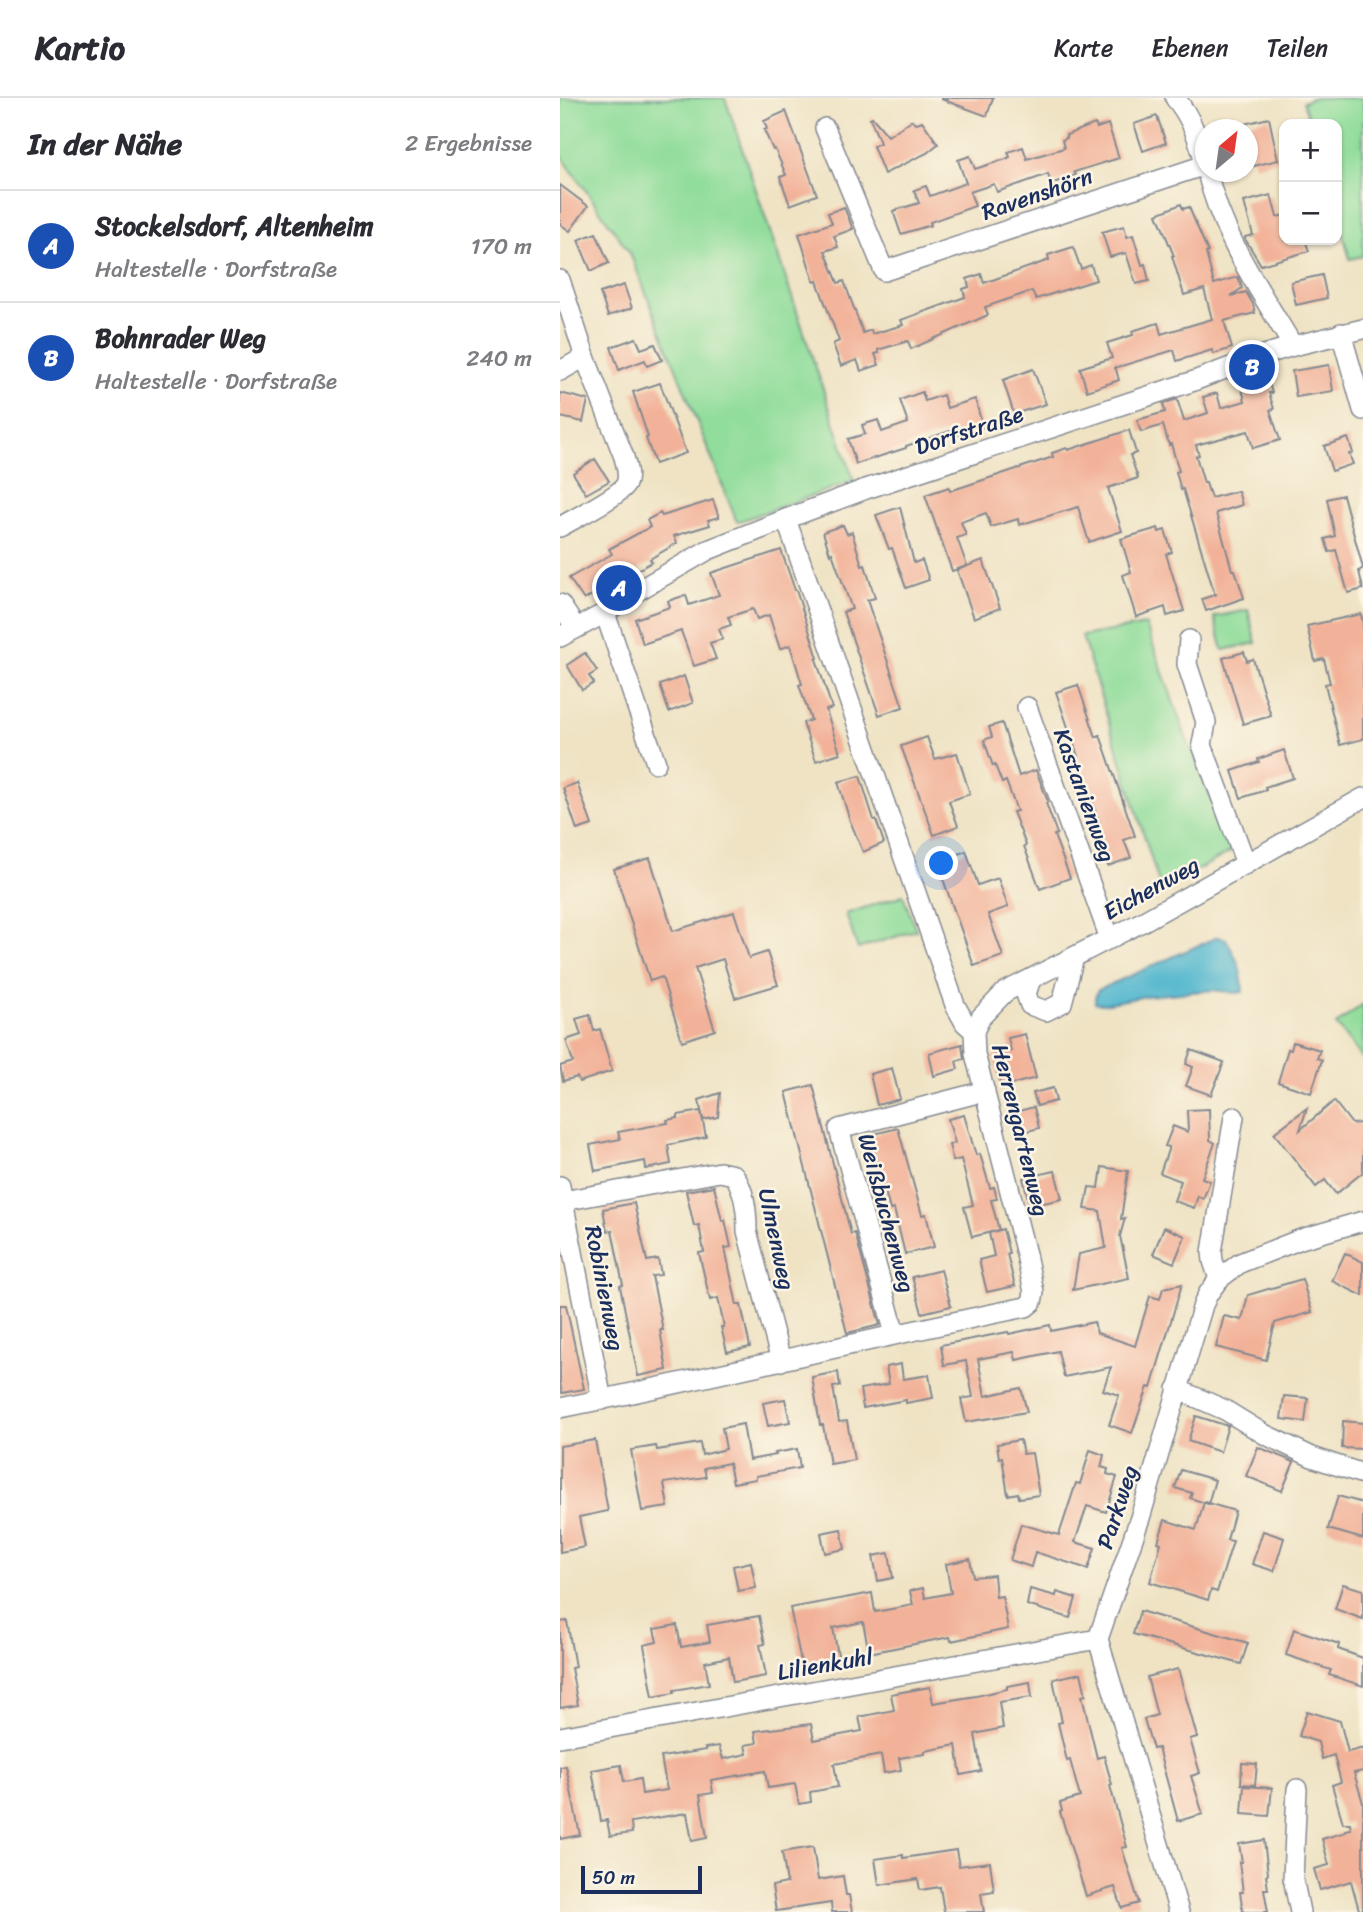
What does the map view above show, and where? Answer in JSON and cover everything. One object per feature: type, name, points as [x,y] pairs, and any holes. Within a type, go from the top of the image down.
[{"type":"street","points":[[1175,98],[1195,130]]},
{"type":"street","name":"Ravenshörn","points":[[825,128],[884,271],[1195,168]]},
{"type":"street","points":[[1209,182],[1231,242],[1293,346]]},
{"type":"street","points":[[560,279],[585,357],[628,472],[627,481],[619,492],[560,527]]},
{"type":"street","name":"Dorfstraße","points":[[568,632],[708,550],[786,519],[866,489],[1194,381],[1251,359],[1363,329]]},
{"type":"street","points":[[1341,333],[1363,410]]},
{"type":"street","points":[[560,371],[585,357]]},
{"type":"street","name":"Herrengartenweg","points":[[560,1408],[651,1391],[895,1334],[1027,1307],[1032,1302],[1034,1292],[1026,1254],[975,1054],[974,1031],[965,1023],[955,1005],[786,519]]},
{"type":"street","points":[[560,604],[568,632]]},
{"type":"street","points":[[605,612],[656,763]]},
{"type":"street","points":[[1189,640],[1187,664],[1206,722],[1202,745],[1246,864]]},
{"type":"street","name":"Kastanienweg","points":[[1027,707],[1110,939]]},
{"type":"street","name":"Eichenweg","points":[[974,1031],[981,1017],[1005,992],[1110,939],[1363,798]]},
{"type":"street","points":[[1031,979],[1026,994],[1030,1005],[1046,1011],[1062,1003],[1074,957]]},
{"type":"street","name":"Weißbuchenweg","points":[[895,1334],[839,1129],[985,1091]]},
{"type":"street","points":[[1234,1116],[1212,1252],[1219,1279],[1240,1263],[1274,1248],[1363,1222]]},
{"type":"street","name":"Ulmenweg","points":[[562,1194],[720,1172],[734,1175],[740,1183],[747,1212],[747,1231],[781,1361]]},
{"type":"street","name":"Robinienweg","points":[[562,1194],[602,1400]]},
{"type":"street","name":"Parkweg","points":[[1098,1639],[1140,1518],[1203,1305],[1219,1279]]},
{"type":"street","points":[[1177,1390],[1225,1410],[1264,1434],[1312,1457],[1363,1474]]},
{"type":"street","points":[[1098,1639],[1179,1912]]},
{"type":"street","name":"Lilienkuhl","points":[[560,1737],[1098,1639]]},
{"type":"street","points":[[1297,1789],[1293,1878],[1300,1912]]},
{"type":"green space","points":[[560,98],[725,98],[854,481],[737,522],[630,253],[560,154]]},
{"type":"green space","points":[[1312,98],[1363,98],[1363,256],[1350,259],[1342,231],[1342,119],[1308,119],[1303,102]]},
{"type":"green space","points":[[1248,610],[1256,643],[1223,650],[1214,617]]},
{"type":"green space","points":[[1146,625],[1185,735],[1232,851],[1161,890],[1082,636]]},
{"type":"green space","points":[[903,895],[916,930],[858,949],[846,914]]},
{"type":"green space","points":[[1363,1004],[1363,1059],[1336,1025]]},
{"type":"water","points":[[1217,937],[1226,939],[1236,958],[1243,992],[1213,990],[1095,1003],[1098,990]]},
{"type":"building","points":[[941,98],[993,98],[987,116]]},
{"type":"building","points":[[786,111],[817,195],[790,205],[780,177],[786,175],[764,130],[767,129],[764,121]]},
{"type":"building","points":[[1157,116],[1166,143],[1143,151],[1134,124]]},
{"type":"building","points":[[872,117],[888,136],[912,120],[915,124],[922,121],[938,144],[927,153],[884,174],[873,146],[880,143],[870,118]]},
{"type":"building","points":[[1269,118],[1278,160],[1258,165],[1258,121]]},
{"type":"building","points":[[1095,124],[1097,128],[1108,124],[1119,158],[1074,172],[1076,175],[1051,184],[1048,174],[997,192],[994,184],[970,192],[975,206],[930,222],[931,225],[901,234],[893,211],[919,203],[914,190],[926,186],[930,196],[966,183],[958,160],[970,156],[975,169],[1006,159],[1010,157],[1008,152],[1023,147],[1027,159],[1064,148],[1062,140],[1067,138],[1066,135]]},
{"type":"building","points":[[560,185],[588,206],[570,231],[560,224]]},
{"type":"building","points":[[1271,195],[1279,216],[1279,245],[1307,245],[1309,251],[1261,265],[1245,239],[1253,235],[1244,202]]},
{"type":"building","points":[[1181,204],[1183,209],[1189,207],[1208,252],[1206,253],[1214,284],[1238,277],[1242,288],[1231,296],[1246,292],[1255,313],[1224,321],[1232,348],[1213,354],[1212,350],[1177,361],[1174,350],[1116,368],[1119,380],[1087,391],[1080,368],[1112,358],[1107,343],[1158,323],[1161,334],[1212,319],[1204,289],[1184,295],[1174,256],[1157,214]]},
{"type":"building","points":[[844,207],[853,229],[834,236],[838,247],[825,251],[838,283],[844,281],[863,333],[871,330],[872,334],[903,325],[901,320],[965,297],[963,289],[969,287],[967,279],[981,274],[984,283],[1049,260],[1048,255],[1073,247],[1081,269],[1091,265],[1096,280],[1036,299],[1032,291],[985,307],[988,315],[911,349],[908,341],[878,350],[879,353],[875,354],[879,365],[861,371],[857,360],[841,366],[833,344],[839,341],[817,281],[814,282],[799,234],[832,223],[828,213]]},
{"type":"building","points":[[1124,226],[1127,237],[1133,235],[1149,281],[1136,284],[1126,253],[1110,257],[1102,232]]},
{"type":"building","points":[[596,233],[609,263],[591,271],[578,240]]},
{"type":"building","points":[[1322,275],[1327,298],[1296,305],[1291,282]]},
{"type":"building","points":[[624,285],[632,308],[608,316],[600,293]]},
{"type":"building","points":[[636,338],[641,349],[655,344],[662,360],[647,366],[645,360],[619,370],[611,347]]},
{"type":"building","points":[[1329,365],[1333,391],[1296,397],[1292,371]]},
{"type":"building","points":[[1033,369],[1046,404],[1014,414],[1003,380]]},
{"type":"building","points":[[1267,377],[1274,409],[1270,410],[1280,440],[1253,448],[1248,431],[1196,445],[1199,455],[1196,456],[1211,498],[1238,491],[1242,505],[1216,513],[1232,570],[1235,570],[1244,598],[1206,611],[1202,599],[1215,595],[1163,425],[1141,432],[1137,420],[1165,412],[1163,404],[1177,399],[1184,421],[1208,413],[1203,397],[1217,393],[1221,408],[1245,401],[1241,385]]},
{"type":"building","points":[[660,383],[686,453],[655,464],[633,392]]},
{"type":"building","points":[[922,392],[925,401],[943,395],[947,408],[975,399],[983,427],[955,436],[953,430],[856,464],[848,439],[865,434],[862,425],[878,420],[882,432],[908,423],[900,400]]},
{"type":"building","points":[[560,393],[588,400],[583,422],[560,417]]},
{"type":"building","points":[[1129,430],[1136,453],[1130,455],[1138,478],[1108,488],[1122,531],[1089,542],[1078,507],[1019,525],[1018,519],[991,527],[986,513],[961,522],[966,535],[957,538],[967,566],[952,571],[925,495],[949,487],[950,491],[1053,457],[1052,453]]},
{"type":"building","points":[[1348,438],[1353,464],[1332,471],[1324,446]]},
{"type":"building","points":[[595,459],[609,481],[586,494],[573,473]]},
{"type":"building","points":[[1343,495],[1363,568],[1359,571],[1363,589],[1348,593],[1336,550],[1329,552],[1325,539],[1335,536],[1327,499]]},
{"type":"building","points":[[713,500],[719,517],[708,520],[710,525],[674,536],[677,543],[650,559],[652,562],[625,577],[624,575],[584,600],[569,578],[612,554],[609,549],[650,527],[647,520],[660,513],[662,516]]},
{"type":"building","points":[[900,507],[914,563],[922,560],[929,580],[906,588],[892,548],[889,549],[876,515]]},
{"type":"building","points":[[843,525],[847,534],[852,532],[862,566],[865,565],[875,598],[867,600],[903,707],[879,715],[843,612],[852,609],[823,532]]},
{"type":"building","points":[[1158,528],[1159,532],[1165,530],[1172,552],[1166,554],[1184,611],[1167,616],[1165,607],[1136,617],[1123,575],[1131,572],[1121,539]]},
{"type":"building","points":[[781,550],[818,658],[816,659],[832,708],[826,710],[840,753],[816,761],[803,723],[811,720],[799,685],[802,684],[790,645],[780,649],[769,615],[757,619],[753,609],[728,617],[731,625],[719,629],[723,639],[710,643],[716,659],[694,666],[681,631],[643,644],[635,619],[670,607],[668,601],[686,595],[689,605],[719,595],[711,573]]},
{"type":"building","points":[[983,560],[1000,608],[974,618],[957,570]]},
{"type":"building","points":[[1361,614],[1363,739],[1340,745],[1325,684],[1330,683],[1324,659],[1315,661],[1307,626]]},
{"type":"building","points":[[1244,652],[1247,661],[1253,659],[1271,716],[1243,724],[1223,658]]},
{"type":"building","points":[[585,653],[597,671],[589,676],[594,683],[582,690],[567,665]]},
{"type":"building","points":[[684,676],[693,703],[669,712],[660,685]]},
{"type":"building","points":[[1078,685],[1096,737],[1100,735],[1135,836],[1124,840],[1131,858],[1108,866],[1094,826],[1100,824],[1088,791],[1079,795],[1073,778],[1084,774],[1056,692]]},
{"type":"building","points":[[1002,723],[1019,776],[1036,770],[1057,834],[1054,835],[1070,878],[1040,889],[1013,812],[1017,811],[1006,781],[1002,783],[984,740],[992,737],[989,727]]},
{"type":"building","points":[[927,737],[935,759],[957,753],[970,794],[949,801],[958,826],[934,835],[901,746]]},
{"type":"building","points":[[1284,750],[1293,778],[1241,798],[1232,771]]},
{"type":"building","points":[[860,776],[884,843],[863,852],[838,782]]},
{"type":"building","points":[[577,783],[592,825],[577,830],[563,788]]},
{"type":"building","points":[[966,851],[978,885],[998,878],[1008,907],[988,914],[1003,956],[974,966],[937,862]]},
{"type":"building","points":[[650,858],[673,931],[734,912],[749,958],[767,952],[778,985],[735,998],[723,959],[695,968],[715,1030],[682,1041],[662,977],[650,981],[614,869]]},
{"type":"building","points":[[590,1015],[594,1031],[600,1029],[612,1071],[579,1082],[577,1077],[563,1081],[560,1066],[573,1062],[566,1040],[581,1035],[576,1019]]},
{"type":"building","points":[[1025,1034],[1036,1078],[1001,1087],[993,1056],[1011,1051],[1008,1038]]},
{"type":"building","points":[[1293,1042],[1320,1050],[1317,1058],[1322,1060],[1311,1093],[1278,1082],[1288,1049],[1291,1050]]},
{"type":"building","points":[[962,1044],[964,1059],[956,1061],[958,1069],[934,1076],[929,1053]]},
{"type":"building","points":[[1191,1050],[1224,1062],[1211,1095],[1186,1086],[1193,1067],[1186,1064]]},
{"type":"building","points":[[892,1068],[900,1099],[877,1105],[870,1074]]},
{"type":"building","points":[[813,1085],[851,1234],[855,1233],[880,1325],[847,1333],[786,1092]]},
{"type":"building","points":[[1053,1088],[1056,1101],[1037,1106],[1033,1093]]},
{"type":"building","points":[[720,1093],[718,1117],[703,1120],[699,1100]]},
{"type":"building","points":[[1334,1101],[1352,1124],[1360,1123],[1363,1128],[1363,1172],[1336,1194],[1325,1180],[1316,1187],[1274,1133],[1307,1108],[1300,1130]]},
{"type":"building","points":[[1034,1107],[1039,1128],[1016,1134],[1011,1113]]},
{"type":"building","points":[[1209,1109],[1210,1140],[1215,1143],[1202,1178],[1210,1181],[1203,1199],[1198,1196],[1194,1208],[1174,1201],[1181,1181],[1160,1173],[1169,1147],[1165,1146],[1173,1126],[1188,1132],[1187,1110]]},
{"type":"building","points":[[701,1111],[706,1137],[668,1145],[671,1164],[646,1169],[645,1161],[595,1171],[590,1145],[620,1139],[618,1132],[668,1123],[667,1120],[678,1118],[678,1115]]},
{"type":"building","points":[[964,1115],[976,1155],[980,1154],[990,1188],[994,1187],[997,1199],[991,1200],[999,1230],[972,1237],[964,1207],[973,1205],[961,1159],[953,1161],[949,1145],[955,1143],[948,1119]]},
{"type":"building","points":[[898,1128],[922,1215],[926,1214],[934,1247],[905,1254],[894,1209],[890,1210],[870,1135]]},
{"type":"building","points":[[1102,1167],[1128,1171],[1121,1219],[1125,1218],[1120,1236],[1129,1278],[1073,1290],[1079,1254],[1106,1248],[1100,1211],[1085,1209],[1089,1187],[1099,1188]]},
{"type":"building","points":[[1055,1171],[1062,1199],[1030,1206],[1023,1178]]},
{"type":"building","points":[[714,1186],[731,1247],[725,1248],[737,1305],[741,1305],[750,1347],[727,1352],[718,1298],[710,1300],[699,1253],[704,1252],[699,1225],[694,1226],[686,1191]]},
{"type":"building","points":[[634,1203],[647,1261],[658,1259],[661,1275],[652,1276],[663,1330],[660,1330],[667,1370],[638,1376],[612,1230],[607,1231],[603,1209]]},
{"type":"building","points":[[1164,1227],[1185,1236],[1174,1263],[1153,1254]]},
{"type":"building","points":[[1003,1229],[1015,1286],[987,1292],[979,1260],[994,1256],[989,1233]]},
{"type":"building","points":[[1345,1253],[1363,1262],[1363,1296],[1332,1281]]},
{"type":"building","points":[[941,1270],[951,1306],[922,1313],[912,1277]]},
{"type":"building","points":[[1302,1279],[1312,1312],[1275,1323],[1266,1360],[1216,1347],[1224,1316],[1242,1320],[1248,1295]]},
{"type":"building","points":[[1182,1284],[1151,1388],[1148,1387],[1132,1433],[1109,1425],[1119,1395],[1103,1390],[1111,1367],[1064,1377],[1058,1351],[1016,1360],[1014,1352],[978,1359],[985,1396],[1021,1388],[1027,1412],[966,1422],[961,1399],[973,1397],[966,1361],[944,1365],[941,1345],[1050,1325],[1051,1331],[1094,1322],[1097,1333],[1135,1346],[1150,1296],[1160,1299],[1163,1288]]},
{"type":"building","points":[[560,1305],[566,1305],[584,1389],[562,1393],[560,1383]]},
{"type":"building","points":[[901,1364],[903,1379],[929,1375],[933,1398],[863,1408],[860,1389],[889,1384],[886,1367]]},
{"type":"building","points":[[838,1372],[840,1386],[833,1387],[839,1422],[847,1421],[854,1460],[830,1464],[812,1377]]},
{"type":"building","points":[[1284,1396],[1308,1398],[1305,1422],[1281,1419]]},
{"type":"building","points":[[785,1399],[790,1422],[768,1426],[763,1403]]},
{"type":"building","points":[[1196,1416],[1228,1426],[1220,1452],[1188,1441]]},
{"type":"building","points":[[1343,1421],[1363,1423],[1363,1449],[1342,1448]]},
{"type":"building","points":[[743,1424],[749,1460],[797,1449],[800,1468],[733,1483],[729,1463],[704,1468],[706,1477],[664,1483],[668,1507],[642,1511],[631,1450],[656,1446],[657,1450],[700,1443],[702,1455],[726,1449],[722,1428]]},
{"type":"building","points":[[595,1440],[608,1511],[579,1517],[585,1547],[560,1552],[560,1446]]},
{"type":"building","points":[[1020,1440],[1023,1454],[1032,1453],[1039,1495],[1019,1498],[1018,1493],[1008,1495],[1002,1457],[999,1458],[997,1444]]},
{"type":"building","points":[[1258,1447],[1294,1462],[1282,1491],[1246,1476]]},
{"type":"building","points":[[1090,1450],[1104,1455],[1101,1467],[1108,1469],[1107,1474],[1117,1477],[1106,1512],[1087,1506],[1075,1542],[1095,1548],[1088,1569],[1035,1552],[1031,1567],[1010,1560],[1021,1524],[1059,1535],[1076,1483],[1080,1484]]},
{"type":"building","points":[[1181,1470],[1215,1480],[1208,1504],[1190,1498],[1192,1493],[1175,1488]]},
{"type":"building","points":[[1338,1496],[1363,1503],[1363,1539],[1328,1529]]},
{"type":"building","points":[[1204,1502],[1235,1511],[1227,1540],[1233,1541],[1217,1592],[1211,1590],[1208,1600],[1150,1582],[1165,1520],[1196,1530]]},
{"type":"building","points":[[841,1529],[845,1549],[825,1553],[821,1533]]},
{"type":"building","points":[[1263,1531],[1284,1538],[1274,1571],[1252,1564]]},
{"type":"building","points":[[889,1553],[893,1578],[878,1581],[873,1556]]},
{"type":"building","points":[[970,1559],[973,1577],[994,1575],[996,1597],[1002,1596],[1008,1629],[951,1641],[950,1637],[869,1653],[863,1622],[833,1628],[839,1660],[802,1667],[790,1608],[872,1593],[875,1612],[913,1605],[910,1591],[923,1588],[925,1598],[951,1593],[946,1564]]},
{"type":"building","points":[[751,1562],[756,1588],[738,1591],[733,1566]]},
{"type":"building","points":[[1343,1584],[1363,1590],[1363,1619],[1335,1609]]},
{"type":"building","points":[[1030,1589],[1056,1596],[1057,1592],[1076,1598],[1070,1618],[1027,1605]]},
{"type":"building","points":[[1140,1611],[1248,1643],[1241,1664],[1133,1634]]},
{"type":"building","points":[[759,1616],[765,1644],[760,1645],[766,1676],[733,1682],[729,1657],[705,1662],[709,1684],[653,1697],[644,1645],[657,1642],[654,1629],[677,1625],[681,1647],[710,1642],[707,1625]]},
{"type":"building","points":[[567,1621],[575,1667],[571,1668],[578,1705],[560,1708],[560,1622]]},
{"type":"building","points":[[1294,1629],[1339,1644],[1338,1649],[1363,1658],[1363,1686],[1329,1675],[1331,1670],[1286,1655]]},
{"type":"building","points":[[1178,1669],[1197,1737],[1190,1739],[1200,1773],[1191,1776],[1203,1814],[1178,1821],[1158,1748],[1153,1749],[1144,1719],[1157,1715],[1147,1677]]},
{"type":"building","points":[[1081,1673],[1086,1695],[1082,1696],[1097,1758],[1104,1756],[1127,1847],[1122,1848],[1139,1903],[1122,1908],[1115,1887],[1086,1896],[1060,1812],[1060,1803],[1080,1797],[1070,1760],[1067,1761],[1058,1723],[1062,1722],[1053,1679]]},
{"type":"building","points":[[1030,1682],[1032,1697],[999,1702],[1003,1728],[975,1734],[981,1771],[961,1775],[956,1745],[899,1758],[901,1770],[884,1773],[881,1755],[834,1764],[838,1787],[810,1792],[811,1802],[799,1804],[795,1784],[768,1788],[765,1771],[711,1780],[713,1793],[700,1795],[707,1838],[692,1841],[687,1813],[631,1822],[632,1833],[610,1836],[607,1820],[601,1821],[592,1770],[621,1765],[624,1782],[640,1779],[642,1794],[667,1790],[661,1757],[719,1746],[723,1759],[747,1754],[745,1745],[757,1743],[755,1731],[811,1724],[814,1740],[862,1731],[859,1717],[894,1710],[891,1694],[930,1687],[933,1703],[976,1696]]},
{"type":"building","points":[[1307,1711],[1340,1721],[1348,1752],[1363,1748],[1363,1771],[1354,1773],[1363,1803],[1363,1910],[1359,1910],[1351,1881],[1320,1890],[1314,1869],[1329,1865],[1322,1839],[1351,1829],[1350,1823],[1343,1823],[1332,1785],[1341,1782],[1334,1755],[1322,1759],[1318,1742],[1299,1736]]},
{"type":"building","points":[[1242,1763],[1257,1764],[1255,1785],[1241,1784]]},
{"type":"building","points":[[566,1766],[580,1835],[560,1839],[560,1767]]},
{"type":"building","points":[[1244,1786],[1272,1788],[1269,1816],[1242,1814]]},
{"type":"building","points":[[1264,1840],[1268,1889],[1264,1889],[1268,1912],[1243,1912],[1239,1844]]},
{"type":"building","points":[[813,1847],[818,1880],[843,1876],[852,1912],[832,1912],[831,1903],[776,1911],[772,1886],[787,1883],[782,1852]]},
{"type":"building","points":[[956,1850],[959,1866],[990,1862],[994,1891],[981,1893],[984,1912],[944,1912],[940,1887],[920,1890],[918,1879],[879,1885],[875,1859]]},
{"type":"place","name":"Bohnrader Weg","points":[[1252,367]]},
{"type":"place","name":"Stockelsdorf, Altenheim","points":[[619,588]]}]
